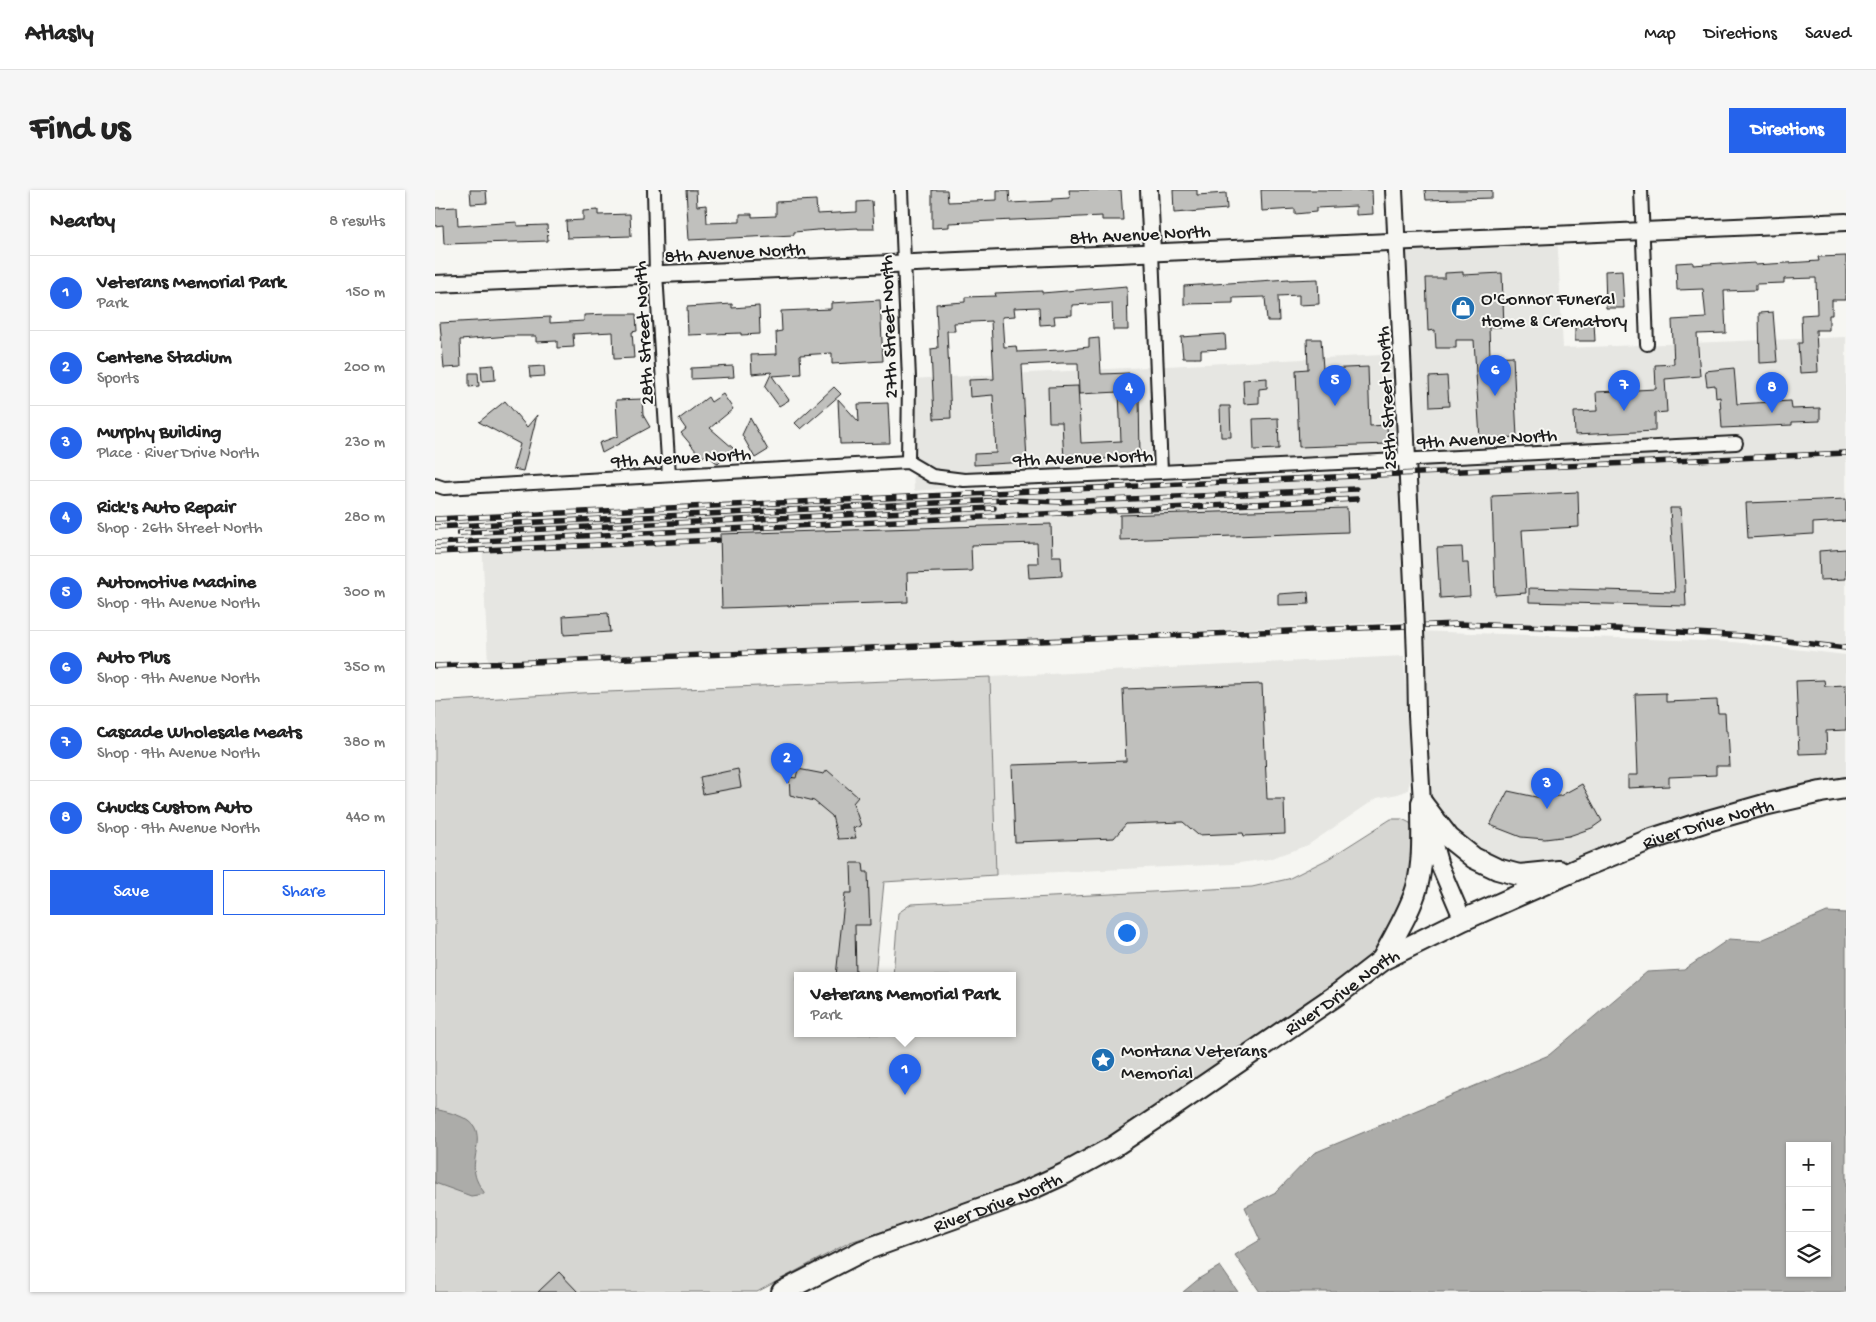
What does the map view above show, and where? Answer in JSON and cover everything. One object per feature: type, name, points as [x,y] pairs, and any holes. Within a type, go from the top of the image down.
[{"type":"main road","name":"River Drive North","points":[[782,1292],[862,1251],[1018,1195],[1064,1174],[1113,1147],[1158,1118],[1337,994],[1382,960],[1463,920],[1649,840],[1764,805],[1846,788]]},
{"type":"main road","points":[[1422,803],[1449,838],[1474,858],[1497,869],[1519,875],[1578,869]]},
{"type":"main road","points":[[1382,960],[1417,887],[1421,863],[1422,803]]},
{"type":"street","name":"28th Street North","points":[[654,190],[656,274],[669,475]]},
{"type":"street","name":"27th Street North","points":[[901,190],[909,378],[908,462]]},
{"type":"street","points":[[1149,190],[1161,472]]},
{"type":"street","name":"25th Street North","points":[[1394,190],[1408,460],[1422,803]]},
{"type":"street","points":[[1641,190],[1647,344]]},
{"type":"street","name":"8th Avenue North","points":[[435,284],[1846,222]]},
{"type":"street","name":"9th Avenue North","points":[[435,485],[444,488],[908,462],[932,476],[965,480],[1736,443]]},
{"type":"street","points":[[1422,803],[1440,866],[1463,920]]},
{"type":"shaded area","points":[[1557,234],[1563,348],[1846,337],[1846,648],[1744,636],[1646,630],[1415,621],[488,664],[481,522],[1408,472],[1408,460],[1161,472],[914,491],[909,379],[1402,354],[1397,241]]},
{"type":"shaded area","points":[[1415,631],[1733,642],[1846,655],[1846,788],[1578,869],[1497,869],[1422,803]]},
{"type":"shaded area","points":[[1404,656],[1410,779],[1408,790],[1377,798],[1308,845],[1269,859],[1232,864],[996,875],[990,677]]},
{"type":"shaded area","points":[[990,677],[996,875],[884,882],[875,972],[794,972],[794,1037],[1016,1037],[1016,972],[893,972],[898,913],[911,904],[1252,887],[1288,879],[1328,859],[1391,819],[1402,819],[1410,823],[1414,830],[1408,884],[1391,928],[1366,961],[1109,1138],[1049,1172],[997,1194],[850,1242],[757,1292],[435,1292],[435,702],[581,693]]},
{"type":"shaded area","points":[[1827,912],[1846,913],[1846,1292],[1260,1292],[1235,1255],[1260,1240],[1245,1207],[1276,1192],[1314,1153],[1549,1055],[1647,972],[1684,970],[1729,939],[1759,941]]},
{"type":"shaded area","points":[[435,1109],[461,1117],[474,1126],[477,1132],[477,1139],[474,1168],[477,1181],[484,1194],[471,1196],[435,1183]]},
{"type":"shaded area","points":[[1220,1266],[1238,1292],[1183,1292],[1200,1278]]},
{"type":"building","points":[[470,190],[486,190],[487,203],[471,204]]},
{"type":"building","points":[[686,190],[696,190],[697,206],[706,205],[707,223],[740,222],[740,214],[752,214],[752,217],[776,216],[776,202],[816,200],[817,214],[857,212],[857,202],[872,201],[874,229],[817,230],[794,232],[794,235],[689,240]]},
{"type":"building","points":[[932,190],[947,190],[948,202],[997,200],[997,190],[1009,190],[1010,203],[1070,198],[1069,190],[1121,190],[1123,220],[1102,220],[1102,216],[949,223],[949,227],[932,228]]},
{"type":"building","points":[[1173,190],[1197,190],[1197,195],[1226,193],[1227,209],[1174,213]]},
{"type":"building","points":[[1261,190],[1372,190],[1373,214],[1356,215],[1356,206],[1316,208],[1316,212],[1295,214],[1295,209],[1262,211]]},
{"type":"building","points":[[1425,190],[1492,190],[1492,198],[1426,200]]},
{"type":"building","points":[[457,207],[458,226],[517,222],[517,226],[547,225],[548,241],[444,244],[443,225],[435,226],[435,208]]},
{"type":"building","points":[[598,210],[598,215],[630,214],[631,236],[567,238],[566,221],[583,220],[583,211]]},
{"type":"building","points":[[1846,256],[1846,300],[1832,300],[1829,330],[1816,330],[1818,372],[1800,373],[1798,343],[1802,343],[1801,315],[1817,314],[1816,278],[1784,279],[1784,283],[1756,284],[1756,290],[1724,291],[1726,333],[1697,334],[1700,376],[1665,379],[1667,412],[1655,413],[1655,431],[1575,435],[1574,412],[1597,411],[1596,392],[1656,389],[1655,365],[1674,364],[1672,320],[1706,318],[1703,289],[1677,290],[1676,263],[1693,262],[1693,265],[1722,263],[1722,265],[1755,263],[1755,265],[1819,261],[1818,257]]},
{"type":"building","points":[[1622,270],[1624,308],[1606,308],[1605,271]]},
{"type":"building","points":[[1463,272],[1463,275],[1502,273],[1504,327],[1489,327],[1490,357],[1513,356],[1517,437],[1480,439],[1474,340],[1456,340],[1456,348],[1436,348],[1435,330],[1428,331],[1426,278],[1445,278],[1445,273]]},
{"type":"building","points":[[1289,279],[1318,279],[1319,304],[1299,305],[1299,295],[1278,296],[1279,321],[1267,321],[1265,297],[1233,298],[1233,303],[1184,304],[1184,286]]},
{"type":"building","points":[[1127,286],[1128,330],[1113,330],[1112,303],[1072,305],[1072,315],[1054,316],[1055,324],[1040,325],[1039,307],[1014,308],[1015,316],[1002,317],[1004,347],[1016,346],[1017,352],[1061,350],[1089,347],[1089,339],[1099,338],[1101,374],[1129,373],[1130,396],[1139,395],[1140,457],[1064,461],[1062,422],[1049,422],[1048,387],[1078,386],[1081,443],[1121,441],[1119,392],[1079,394],[1078,363],[1062,363],[1022,365],[1027,462],[974,465],[974,454],[996,453],[993,395],[970,397],[969,380],[994,379],[991,321],[954,323],[955,331],[947,331],[951,418],[934,419],[931,349],[938,348],[936,304],[965,302],[965,297],[996,296],[995,293],[1042,291],[1042,293]]},
{"type":"building","points":[[880,300],[883,361],[832,364],[832,353],[800,355],[801,374],[772,376],[789,400],[779,406],[765,387],[772,372],[752,374],[751,355],[777,354],[776,332],[782,331],[781,311],[831,309],[831,303]]},
{"type":"building","points":[[732,304],[732,308],[759,306],[760,334],[688,335],[687,307]]},
{"type":"building","points":[[1773,312],[1777,362],[1760,363],[1759,313]]},
{"type":"building","points":[[636,314],[637,331],[632,332],[634,358],[614,359],[613,332],[573,334],[574,347],[557,348],[557,341],[536,342],[536,336],[509,336],[460,340],[461,367],[444,368],[440,323],[550,317],[550,323],[584,321],[584,315]]},
{"type":"building","points":[[1594,322],[1595,341],[1575,341],[1575,323]]},
{"type":"building","points":[[1225,334],[1226,349],[1201,350],[1201,358],[1183,358],[1181,337]]},
{"type":"building","points":[[1307,339],[1321,339],[1323,369],[1368,367],[1370,426],[1387,425],[1388,444],[1299,447],[1296,370],[1308,369]]},
{"type":"building","points":[[494,365],[495,380],[482,381],[481,366]]},
{"type":"building","points":[[544,366],[545,376],[530,377],[529,367]]},
{"type":"building","points":[[733,366],[734,377],[691,379],[691,368]]},
{"type":"building","points":[[1734,368],[1737,404],[1791,401],[1792,409],[1820,408],[1820,421],[1792,422],[1792,425],[1722,428],[1720,397],[1716,398],[1715,385],[1707,386],[1705,371]]},
{"type":"building","points":[[469,373],[478,373],[479,386],[469,387]]},
{"type":"building","points":[[1447,376],[1449,406],[1430,407],[1429,377]]},
{"type":"building","points":[[1267,378],[1267,388],[1259,389],[1259,403],[1244,404],[1243,380]]},
{"type":"building","points":[[834,387],[841,394],[801,429],[795,423]]},
{"type":"building","points":[[723,394],[733,409],[710,428],[733,448],[718,464],[706,454],[702,458],[681,433],[686,429],[679,419],[708,397],[711,402]]},
{"type":"building","points":[[642,399],[643,415],[650,427],[602,453],[599,443],[618,436],[616,400]]},
{"type":"building","points":[[838,399],[859,422],[858,404],[888,403],[890,443],[840,444]]},
{"type":"building","points":[[505,401],[527,427],[537,415],[523,471],[513,469],[520,444],[479,422]]},
{"type":"building","points":[[1220,406],[1230,406],[1231,437],[1221,437]]},
{"type":"building","points":[[750,418],[768,450],[755,458],[742,435]]},
{"type":"building","points":[[1278,418],[1279,449],[1254,450],[1253,419]]},
{"type":"building","points":[[1578,492],[1579,527],[1522,530],[1526,593],[1495,595],[1492,496]]},
{"type":"building","points":[[1846,499],[1846,521],[1813,523],[1813,534],[1748,538],[1746,503]]},
{"type":"building","points":[[1347,508],[1348,532],[1120,540],[1120,515]]},
{"type":"building","points":[[1670,508],[1681,508],[1686,606],[1529,602],[1529,588],[1675,592]]},
{"type":"building","points":[[1051,524],[1052,556],[1061,556],[1062,576],[1029,578],[1028,563],[1038,563],[1037,543],[971,545],[972,571],[907,573],[908,602],[722,608],[720,534]]},
{"type":"building","points":[[1462,547],[1463,563],[1468,563],[1470,596],[1440,598],[1437,548]]},
{"type":"building","points":[[1846,549],[1846,579],[1820,580],[1819,551]]},
{"type":"building","points":[[1308,592],[1309,604],[1278,605],[1278,594]]},
{"type":"building","points":[[608,613],[610,632],[564,635],[563,616]]},
{"type":"building","points":[[1824,680],[1825,686],[1846,685],[1846,730],[1826,731],[1827,753],[1799,754],[1796,681]]},
{"type":"building","points":[[1262,684],[1267,799],[1284,799],[1285,834],[1244,836],[1243,833],[1198,835],[1183,822],[1126,824],[1114,838],[1015,842],[1012,765],[1126,761],[1123,689]]},
{"type":"building","points":[[1666,693],[1666,702],[1717,700],[1718,713],[1725,713],[1730,766],[1716,766],[1716,775],[1669,777],[1669,786],[1628,788],[1628,775],[1638,775],[1635,694]]},
{"type":"building","points":[[738,769],[741,787],[703,794],[700,777]]},
{"type":"building","points":[[798,769],[824,774],[827,770],[858,797],[853,803],[861,826],[853,828],[856,838],[838,839],[832,816],[814,801],[790,795],[789,777],[796,778]]},
{"type":"building","points":[[1582,784],[1602,821],[1592,828],[1569,836],[1545,839],[1521,837],[1490,825],[1508,791],[1536,797],[1560,796]]},
{"type":"building","points":[[851,863],[863,863],[864,872],[868,872],[870,925],[855,925],[856,972],[836,972],[845,893],[852,893]]},
{"type":"building","points":[[559,1272],[578,1292],[538,1292]]},
{"type":"railway","points":[[435,519],[1846,453]]},
{"type":"railway","points":[[435,527],[956,502],[1009,500],[1061,502],[1356,489]]},
{"type":"railway","points":[[435,543],[1357,499]]},
{"type":"railway","points":[[459,533],[994,508]]},
{"type":"railway","points":[[435,552],[718,540]]},
{"type":"railway","points":[[435,666],[1457,624],[1646,630],[1744,636],[1846,648]]},
{"type":"place","name":"O'Connor Funeral Home & Crematory","points":[[1463,308]]},
{"type":"place","name":"Auto Plus","points":[[1495,396]]},
{"type":"place","name":"Automotive Machine","points":[[1335,406]]},
{"type":"place","name":"Cascade Wholesale Meats","points":[[1624,411]]},
{"type":"place","name":"Chucks Custom Auto","points":[[1772,413]]},
{"type":"place","name":"Rick's Auto Repair","points":[[1129,414]]},
{"type":"place","name":"Centene Stadium","points":[[787,784]]},
{"type":"place","name":"Murphy Building","points":[[1547,809]]},
{"type":"place","name":"Montana Veterans Memorial","points":[[1103,1060]]},
{"type":"place","name":"Veterans Memorial Park","points":[[905,1095]]}]
